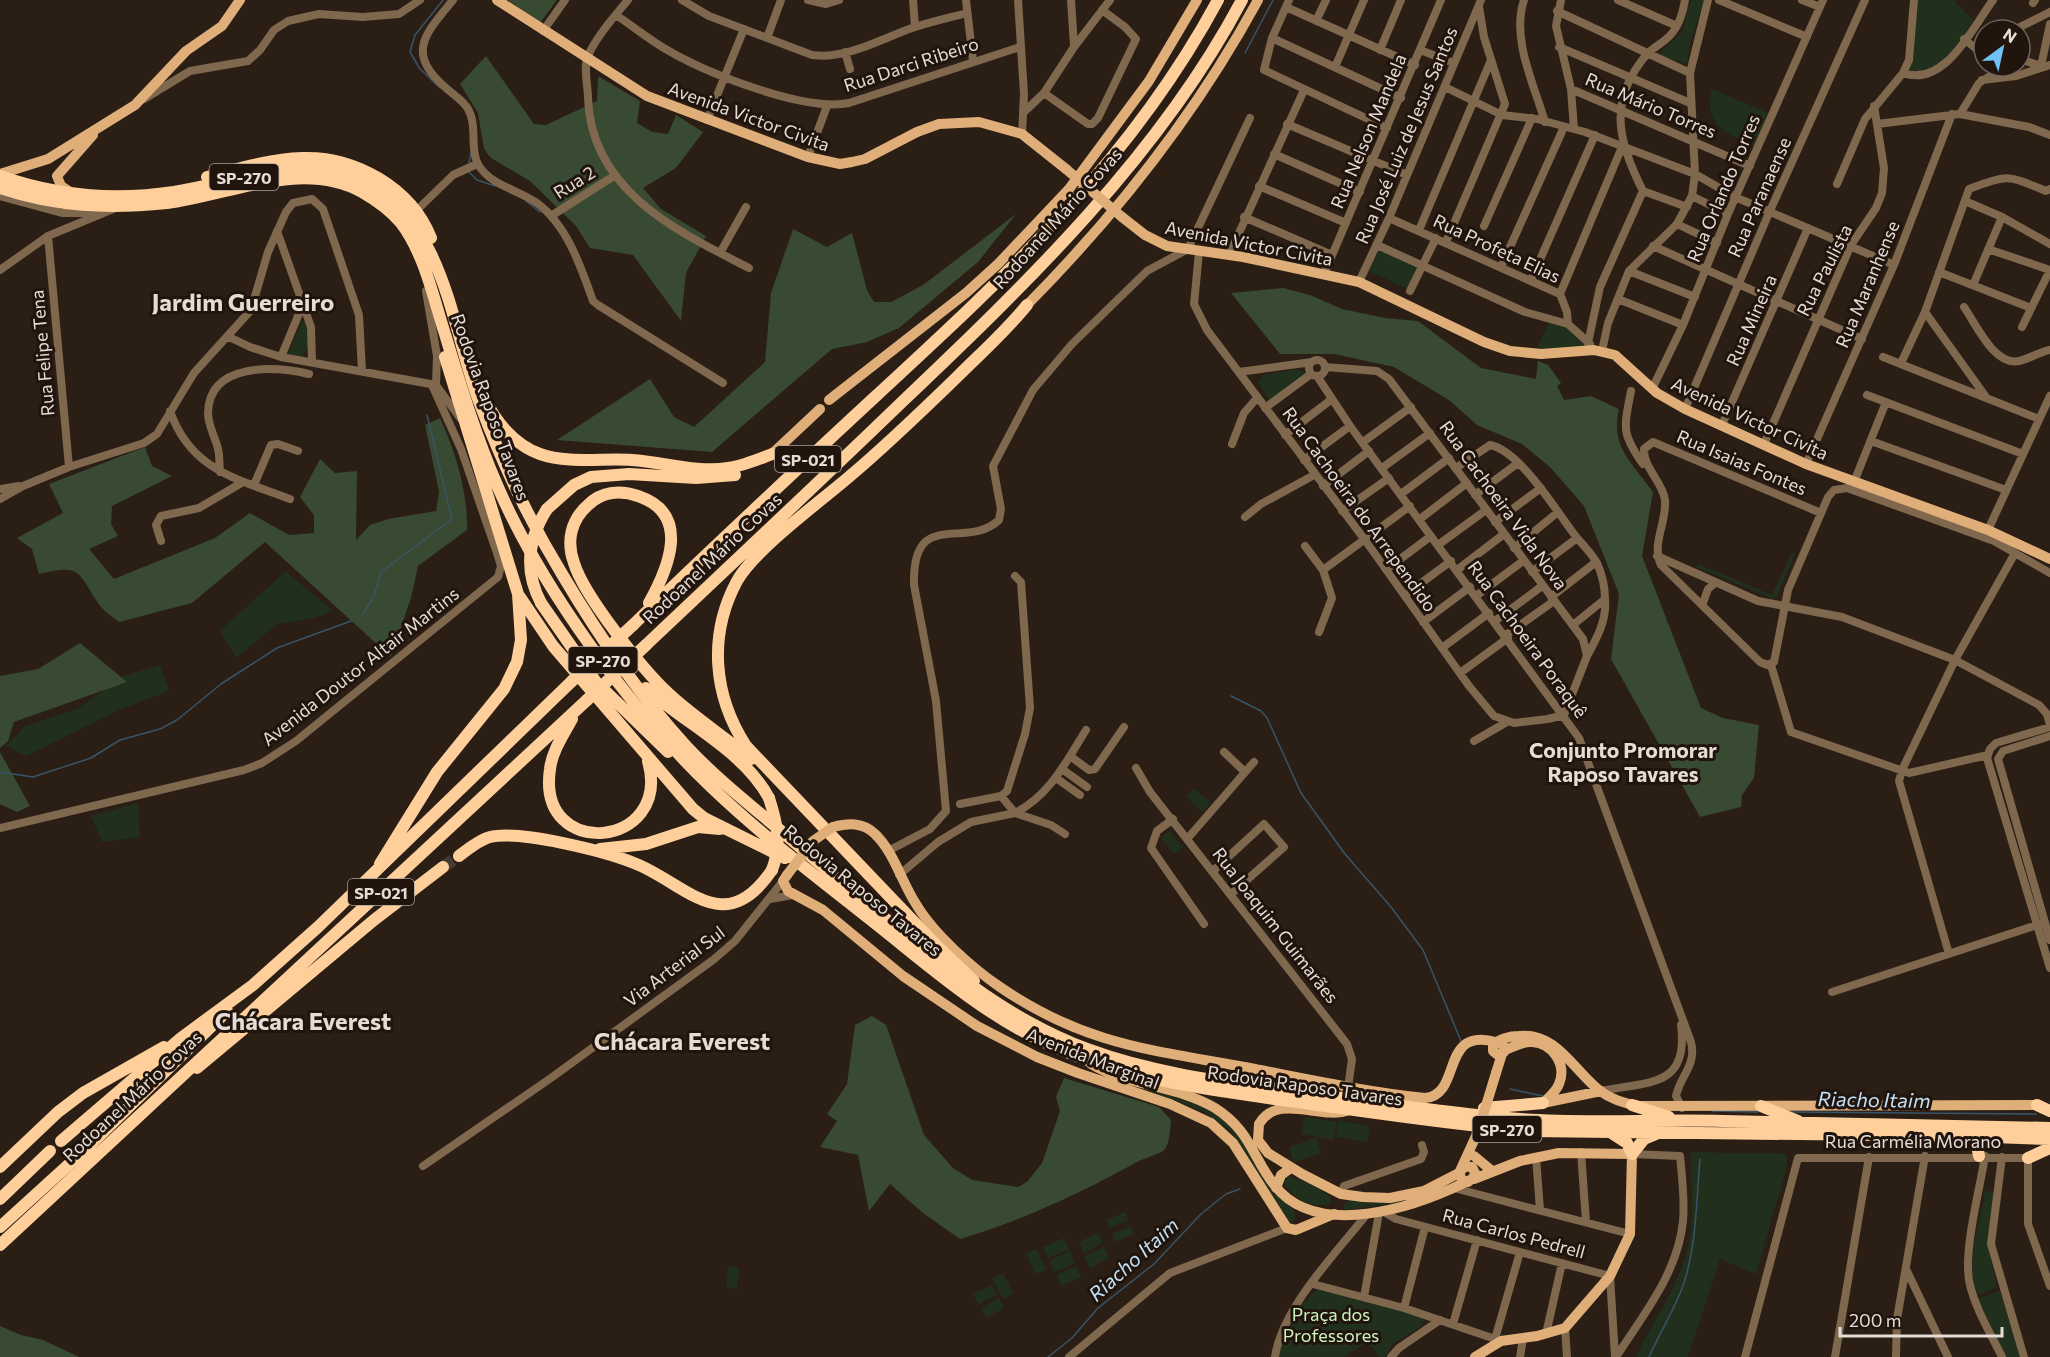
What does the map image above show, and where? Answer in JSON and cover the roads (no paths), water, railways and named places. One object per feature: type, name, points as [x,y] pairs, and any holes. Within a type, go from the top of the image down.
[{"type":"highway","name":"Rodoanel Mário Covas","points":[[0,1227],[87,1148],[253,985],[379,869],[742,520],[985,296],[1039,242],[1093,183],[1127,140],[1185,58],[1218,0]]},
{"type":"highway","name":"Rodoanel Mário Covas","points":[[0,1245],[184,1071],[576,711],[993,315],[1105,193],[1185,91],[1224,33],[1242,0]]},
{"type":"highway","points":[[147,194],[221,173],[302,158],[333,161],[379,178],[417,210],[436,251],[440,277]]},
{"type":"highway","name":"Rodovia Raposo Tavares","points":[[0,175],[74,195],[147,194],[314,168],[338,172],[375,187],[404,210],[424,240],[440,277],[465,358],[499,450],[536,530],[621,665],[687,747],[729,788],[955,975],[1011,1013],[1082,1047],[1145,1067],[1236,1083],[1528,1119],[2050,1128]]},
{"type":"highway","name":"Rodovia Raposo Tavares","points":[[0,188],[50,203],[113,210],[171,202],[284,180],[323,179],[361,191],[382,206],[398,219],[418,254],[485,454],[516,528],[554,590],[612,672],[658,730],[713,789],[966,996],[1007,1022],[1080,1058],[1181,1084],[1493,1128],[2050,1139]]},
{"type":"highway","points":[[379,869],[387,849],[420,796],[494,702],[513,673],[521,640],[518,594],[464,425],[426,291],[418,254]]},
{"type":"highway","points":[[767,531],[792,518],[1027,305]]},
{"type":"highway","points":[[1011,1013],[935,944],[746,746],[734,727],[721,693],[718,645],[736,583],[751,562],[860,468],[936,397],[1027,305]]},
{"type":"highway","points":[[465,358],[488,406],[501,425],[512,437],[540,454],[714,469],[744,465],[772,454]]},
{"type":"highway","points":[[713,789],[621,709],[596,682],[541,603],[532,582],[529,561],[535,533],[547,509],[574,485],[591,477],[629,474],[717,478],[740,474],[772,454]]},
{"type":"highway","points":[[637,621],[665,575],[672,544],[670,531],[665,517],[656,506],[643,498],[619,492],[607,493],[589,503],[572,527],[573,562],[585,585],[639,662],[660,685],[784,788]]},
{"type":"highway","points":[[518,594],[553,646],[693,809],[724,829],[746,837],[783,857],[862,913]]},
{"type":"highway","points":[[459,856],[480,841],[495,836],[528,838],[587,849],[634,863],[694,898],[714,903],[730,903],[746,897],[760,887],[772,870],[779,840],[769,798],[751,772],[738,760],[654,696],[621,665]]},
{"type":"highway","points":[[576,711],[557,747],[550,768],[551,801],[559,815],[570,825],[592,834],[618,831],[632,823],[648,801],[651,789],[647,757]]},
{"type":"highway","points":[[587,849],[621,849],[646,844],[698,827],[724,829]]},
{"type":"highway","points":[[184,1071],[207,1062],[301,980],[443,867]]},
{"type":"highway","name":"Rodoanel Mário Covas","points":[[61,1141],[181,1038],[253,985]]},
{"type":"highway","points":[[0,1167],[58,1112],[82,1093],[181,1038]]},
{"type":"highway","points":[[1439,1108],[1496,1108],[1543,1103]]},
{"type":"highway","points":[[1629,1104],[1676,1120]]},
{"type":"highway","points":[[2037,1105],[2050,1111]]},
{"type":"highway","points":[[1766,1108],[1804,1124]]},
{"type":"highway","points":[[1607,1131],[1623,1140],[1632,1154],[1644,1139],[1663,1131]]},
{"type":"highway","points":[[1964,1136],[1977,1145],[1982,1156]]},
{"type":"highway","points":[[2028,1158],[2050,1148]]},
{"type":"highway","name":"Rodoanel Mário Covas","points":[[0,1198],[50,1151]]},
{"type":"main road","points":[[0,175],[30,166],[68,147],[135,105],[186,51],[222,26],[240,0]]},
{"type":"main road","name":"Avenida Victor Civita","points":[[497,0],[647,96],[808,157],[840,164],[865,159],[917,132],[939,124],[960,122],[998,126],[1022,134],[1122,217],[1157,242],[1359,282],[1496,347],[1541,354],[1596,348],[1626,362],[1652,389],[1685,409],[1806,464],[1988,530],[2050,560]]},
{"type":"main road","points":[[829,400],[966,294],[998,264],[1069,189],[1149,81],[1197,0]]},
{"type":"main road","points":[[1027,305],[1100,225],[1159,153],[1213,76],[1258,0]]},
{"type":"main road","points":[[74,195],[57,181],[59,172],[95,132]]},
{"type":"main road","points":[[68,147],[69,160]]},
{"type":"main road","points":[[772,454],[820,409]]},
{"type":"main road","name":"Rodovia Raposo Tavares","points":[[785,878],[813,841],[833,827],[847,824],[868,829],[888,851],[916,906],[970,963],[1018,999],[1064,1024],[1109,1041],[1153,1052],[1348,1088],[1425,1098],[1436,1096],[1448,1081],[1454,1056],[1470,1044],[1498,1049],[1525,1035],[1543,1038],[1601,1091],[1629,1104],[1682,1108],[2037,1105]]},
{"type":"main road","name":"Avenida Marginal","points":[[785,878],[786,889],[823,910],[903,976],[977,1026],[1037,1057],[1170,1104],[1211,1123],[1233,1143],[1291,1229],[1334,1214]]},
{"type":"main road","points":[[1468,1175],[1477,1136],[1497,1073],[1498,1049],[1530,1042],[1540,1043],[1553,1052],[1561,1065],[1561,1075],[1556,1090],[1543,1103]]},
{"type":"main road","name":"Avenida Marginal","points":[[1080,1058],[1106,1073],[1184,1095],[1222,1113],[1252,1143],[1276,1188],[1299,1205],[1334,1214],[1367,1214],[1401,1207],[1468,1175],[1536,1157],[1581,1152],[1632,1154]]},
{"type":"main road","points":[[1615,1088],[1629,1104]]},
{"type":"main road","points":[[1543,1103],[1601,1091]]},
{"type":"main road","name":"Avenida Marginal","points":[[1352,1109],[1334,1113],[1282,1108],[1266,1114],[1259,1124],[1258,1140],[1268,1153],[1291,1168],[1341,1194],[1390,1198],[1450,1184]]},
{"type":"main road","points":[[1450,1184],[1468,1175],[1477,1136]]},
{"type":"main road","points":[[1475,1357],[1498,1340],[1546,1334],[1565,1328],[1610,1276],[1630,1234],[1632,1154]]},
{"type":"main road","points":[[1474,1156],[1479,1163],[1493,1170]]},
{"type":"main road","points":[[1276,1188],[1281,1175],[1291,1168]]},
{"type":"main road","points":[[1334,1214],[1341,1194]]},
{"type":"main road","points":[[1291,1229],[1301,1216],[1299,1205]]},
{"type":"street","points":[[453,0],[428,32],[422,53],[426,69],[468,108],[472,118],[477,164],[486,174],[538,203],[551,216],[577,257],[593,301],[723,383]]},
{"type":"street","points":[[543,31],[565,0]]},
{"type":"street","points":[[628,0],[587,58],[591,125],[599,149],[614,177],[626,191],[652,213],[677,230],[749,268]]},
{"type":"street","points":[[682,0],[709,16],[812,55],[824,56],[845,52],[915,27],[967,13]]},
{"type":"street","points":[[767,38],[781,0]]},
{"type":"street","points":[[808,0],[820,4],[834,1]]},
{"type":"street","points":[[913,0],[915,27]]},
{"type":"street","points":[[966,0],[973,61]]},
{"type":"street","points":[[1018,0],[1024,112],[1022,134]]},
{"type":"street","points":[[1071,0],[1074,47]]},
{"type":"street","points":[[1024,112],[1044,93],[1074,47],[1110,0]]},
{"type":"street","points":[[1316,21],[1326,0]]},
{"type":"street","points":[[1335,68],[1364,0]]},
{"type":"street","points":[[1380,50],[1401,0]]},
{"type":"street","name":"Rua Nelson Mandela","points":[[1324,274],[1441,0]]},
{"type":"street","points":[[1524,0],[1519,20],[1521,37],[1545,122]]},
{"type":"street","points":[[1561,0],[1557,11],[1556,26],[1559,47],[1571,89],[1574,129]]},
{"type":"street","points":[[1618,0],[1677,27]]},
{"type":"street","points":[[1560,294],[1622,147],[1622,110],[1630,78],[1648,53],[1667,39],[1677,27],[1685,0]]},
{"type":"street","points":[[1596,348],[1629,271],[1677,224],[1692,196],[1695,174],[1690,73],[1708,0]]},
{"type":"street","points":[[1719,0],[1807,37]]},
{"type":"street","points":[[1802,0],[1822,4]]},
{"type":"street","name":"Rua Paranaense","points":[[1685,409],[1769,213],[1866,0]]},
{"type":"street","points":[[1837,184],[1857,136],[1874,106],[1903,73],[1912,50],[1914,0]]},
{"type":"street","points":[[1903,73],[1924,75],[1938,69],[1993,0]]},
{"type":"street","points":[[135,105],[190,71],[248,61],[260,50],[274,30],[288,21],[319,14],[363,17],[399,14],[416,1]]},
{"type":"street","points":[[1446,242],[1502,115],[1505,96],[1484,38],[1480,3]]},
{"type":"street","name":"Rua José Luiz de Jesus Santos","points":[[1359,282],[1389,218],[1480,3]]},
{"type":"street","points":[[1387,128],[1264,70],[1272,38],[1287,4],[1316,21],[1415,65]]},
{"type":"street","name":"Rua Orlando Torres","points":[[1652,389],[1683,325],[1735,197],[1822,4]]},
{"type":"street","points":[[1044,93],[1088,124],[1092,124],[1098,118],[1135,43],[1134,35],[1102,10]]},
{"type":"street","points":[[1557,11],[1690,73]]},
{"type":"street","points":[[2032,21],[2050,12]]},
{"type":"street","name":"Rua Darci Ribeiro","points":[[616,15],[671,52],[726,76],[792,99],[827,106],[849,103],[1020,47]]},
{"type":"street","points":[[1072,18],[1087,29]]},
{"type":"street","points":[[2045,66],[2050,24]]},
{"type":"street","points":[[707,120],[744,29]]},
{"type":"street","points":[[1272,38],[1401,98]]},
{"type":"street","points":[[1964,39],[1972,45]]},
{"type":"street","points":[[1559,47],[1690,103]]},
{"type":"street","points":[[1420,50],[1454,63]]},
{"type":"street","points":[[845,52],[850,69]]},
{"type":"street","points":[[1419,230],[1491,60]]},
{"type":"street","name":"Rua Maranhense","points":[[1806,464],[1862,339],[1956,114],[1986,78]]},
{"type":"street","points":[[1983,80],[2002,78]]},
{"type":"street","points":[[1445,87],[1502,115],[1532,118],[1595,135],[1695,174],[1769,213],[1851,245],[1893,265]]},
{"type":"street","name":"Rua Mário Torres","points":[[1571,89],[1750,166]]},
{"type":"street","points":[[1229,255],[1244,217],[1304,90]]},
{"type":"street","points":[[808,157],[827,106]]},
{"type":"street","name":"Rua Paulista","points":[[1764,444],[1851,245],[1876,208],[1881,193],[1884,168],[1874,106]]},
{"type":"street","points":[[1877,124],[1956,114],[2029,127],[2050,135]]},
{"type":"street","name":"Rua Cachoeira do Arrependido","points":[[1250,118],[1194,250],[1194,293],[1197,314],[1314,475],[1387,569],[1460,673],[1494,716],[1508,722]]},
{"type":"street","points":[[1484,226],[1532,118]]},
{"type":"street","points":[[1287,124],[1407,175]]},
{"type":"street","points":[[1501,267],[1563,127]]},
{"type":"street","points":[[1531,280],[1595,135]]},
{"type":"street","points":[[1622,147],[1642,191],[1687,207]]},
{"type":"street","points":[[1274,154],[1360,192]]},
{"type":"street","points":[[417,210],[453,175],[477,164]]},
{"type":"street","name":"Rua 2","points":[[551,216],[614,177]]},
{"type":"street","points":[[1902,363],[1925,312],[1969,189],[2005,177],[2016,177],[2046,191],[2050,189]]},
{"type":"street","points":[[1259,186],[1346,223]]},
{"type":"street","points":[[1596,348],[1600,287],[1642,191]]},
{"type":"street","points":[[0,196],[42,209],[76,213],[113,210]]},
{"type":"street","points":[[1692,196],[1728,214]]},
{"type":"street","points":[[0,499],[23,486],[69,467],[144,443],[156,434],[194,373],[229,337],[255,302],[261,272],[277,231],[293,203],[303,199],[312,199],[323,209],[344,269],[359,315],[362,371]]},
{"type":"street","points":[[1965,201],[2002,217],[2050,244]]},
{"type":"street","points":[[720,253],[746,207]]},
{"type":"street","points":[[0,270],[48,236],[113,210]]},
{"type":"street","points":[[76,213],[83,223]]},
{"type":"street","points":[[1244,217],[1332,255]]},
{"type":"street","points":[[1973,285],[2002,217]]},
{"type":"street","name":"Rua Profeta Elias","points":[[1389,218],[1560,294],[1566,306],[1568,324]]},
{"type":"street","points":[[1677,224],[1717,243]]},
{"type":"street","name":"Rua Mineira","points":[[1722,425],[1808,228]]},
{"type":"street","points":[[277,231],[311,327],[312,362]]},
{"type":"street","name":"Rua Felipe Tena","points":[[48,236],[69,467]]},
{"type":"street","points":[[1410,291],[1436,237]]},
{"type":"street","points":[[1377,245],[1421,267],[1525,312],[1568,324],[1596,348]]},
{"type":"street","points":[[1653,246],[1738,286],[1862,339]]},
{"type":"street","points":[[1988,249],[2050,270],[2022,327]]},
{"type":"street","points":[[888,851],[930,829],[946,811],[936,700],[914,585],[913,572],[922,547],[933,536],[945,532],[980,533],[999,520],[1002,509],[993,466],[1034,390],[1058,358],[1147,271],[1194,250]]},
{"type":"street","points":[[1629,271],[1695,297]]},
{"type":"street","points":[[1939,272],[2031,308]]},
{"type":"street","points":[[426,291],[437,356],[434,385]]},
{"type":"street","points":[[1618,298],[1683,325]]},
{"type":"street","points":[[281,357],[303,304]]},
{"type":"street","points":[[1964,308],[1995,352],[2005,360],[2018,361],[2050,350]]},
{"type":"street","points":[[1925,312],[1986,397]]},
{"type":"street","points":[[229,337],[281,357],[434,385],[464,425]]},
{"type":"street","points":[[1883,357],[2039,419]]},
{"type":"street","name":"Rua Cachoeira Vida Nova","points":[[1312,370],[1321,361],[1325,367],[1377,371],[1389,379],[1573,625],[1583,639],[1587,656]]},
{"type":"street","points":[[1239,372],[1295,364],[1323,373],[1325,367]]},
{"type":"street","points":[[220,472],[218,449],[208,421],[210,400],[215,388],[224,379],[270,368],[280,367],[309,374]]},
{"type":"street","points":[[1265,408],[1312,370]]},
{"type":"street","name":"Rua Cachoeira Poraquê","points":[[1312,370],[1350,426],[1564,715],[1585,751],[1693,1050],[1690,1068],[1677,1091],[1676,1098],[1682,1108]]},
{"type":"street","name":"Avenida Doutor Altair Martins","points":[[0,828],[185,785],[262,763],[296,741],[498,577],[501,566],[461,449],[434,385]]},
{"type":"street","points":[[1631,391],[1626,416],[1626,438],[1655,478]]},
{"type":"street","points":[[1867,395],[2023,454]]},
{"type":"street","points":[[1988,530],[2050,396]]},
{"type":"street","points":[[1232,444],[1244,413],[1257,398]]},
{"type":"street","points":[[1285,435],[1332,399]]},
{"type":"street","points":[[1854,482],[1886,402]]},
{"type":"street","points":[[1363,442],[1411,407]]},
{"type":"street","points":[[170,411],[181,436],[192,451],[220,472],[290,499]]},
{"type":"street","points":[[1304,460],[1350,426]]},
{"type":"street","points":[[1382,468],[1430,433]]},
{"type":"street","points":[[1871,441],[2006,490]]},
{"type":"street","name":"Rua Isaias Fontes","points":[[1658,556],[1665,502],[1643,456],[1644,449],[1653,442],[1821,513]]},
{"type":"street","points":[[254,485],[271,445],[278,444],[298,451]]},
{"type":"street","points":[[1456,468],[1493,446],[1518,463],[1541,488],[1596,562],[1605,599],[1604,621],[1587,656],[1564,715],[1548,719],[1508,722],[1474,741]]},
{"type":"street","points":[[1323,486],[1369,451]]},
{"type":"street","points":[[1401,494],[1449,458]]},
{"type":"street","points":[[1475,495],[1518,463]]},
{"type":"street","points":[[1245,517],[1261,504],[1314,475]]},
{"type":"street","points":[[1342,512],[1389,478]]},
{"type":"street","points":[[161,541],[156,525],[161,516],[199,508],[243,482]]},
{"type":"street","points":[[1419,519],[1467,483]]},
{"type":"street","points":[[0,489],[23,486]]},
{"type":"street","points":[[1495,522],[1541,488]]},
{"type":"street","points":[[1771,665],[1774,662],[1783,607],[1830,493],[1847,488],[1973,533],[2050,573]]},
{"type":"street","points":[[1323,570],[1410,506]]},
{"type":"street","points":[[1438,544],[1486,510]]},
{"type":"street","points":[[1514,548],[1558,512]]},
{"type":"street","points":[[1457,570],[1504,534]]},
{"type":"street","points":[[1387,569],[1431,536]]},
{"type":"street","points":[[1532,573],[1577,537]]},
{"type":"street","points":[[1305,546],[1323,570],[1332,598],[1319,632]]},
{"type":"street","points":[[1949,954],[1899,781],[1902,770],[1955,660],[2015,553]]},
{"type":"street","points":[[1658,556],[1664,568],[1703,603],[1760,662],[1771,665]]},
{"type":"street","points":[[1658,556],[1758,602],[1842,617],[1955,660],[2038,705],[2047,714],[2050,726],[1996,743],[1988,755],[1909,773],[1791,732],[1771,665]]},
{"type":"street","points":[[1405,595],[1451,561]]},
{"type":"street","points":[[1476,596],[1523,561]]},
{"type":"street","points":[[1460,673],[1507,637],[1596,562]]},
{"type":"street","points":[[960,804],[1001,796],[1007,791],[1030,708],[1021,582],[1015,576]]},
{"type":"street","points":[[1703,603],[1708,589],[1715,583]]},
{"type":"street","points":[[1495,621],[1542,586]]},
{"type":"street","points":[[1423,622],[1470,587]]},
{"type":"street","points":[[1573,625],[1605,599]]},
{"type":"street","points":[[1442,648],[1489,613]]},
{"type":"street","points":[[1070,756],[1089,770],[1095,769],[1124,727]]},
{"type":"street","points":[[899,875],[960,826],[1015,813],[1046,791],[1086,730]]},
{"type":"street","points":[[2027,878],[1998,757],[2003,751],[2050,736]]},
{"type":"street","points":[[1224,752],[1245,772]]},
{"type":"street","points":[[1988,755],[2041,924],[2050,968]]},
{"type":"street","points":[[1188,838],[1254,762]]},
{"type":"street","name":"Rua Joaquim Guimarães","points":[[1136,768],[1150,792],[1347,1044],[1352,1059],[1348,1088]]},
{"type":"street","points":[[1062,769],[1087,787]]},
{"type":"street","points":[[1056,778],[1080,795]]},
{"type":"street","points":[[1001,796],[1015,813],[1038,820],[1065,834]]},
{"type":"street","points":[[1173,819],[1157,831],[1151,848],[1204,924]]},
{"type":"street","points":[[1213,871],[1264,824],[1284,847],[1231,894]]},
{"type":"street","name":"Via Arterial Sul","points":[[423,1166],[551,1078],[713,960],[735,941],[785,878]]},
{"type":"street","points":[[770,899],[794,895]]},
{"type":"street","points":[[1832,992],[2041,924]]},
{"type":"street","points":[[2041,924],[2050,940]]},
{"type":"street","name":"Rua Cachoeira Poraquê","points":[[1601,1091],[1659,1080],[1673,1071],[1682,1054],[1680,1018]]},
{"type":"street","points":[[2037,1105],[2050,1102]]},
{"type":"street","points":[[1341,1194],[1344,1186],[1421,1159],[1424,1152],[1422,1145]]},
{"type":"street","points":[[1581,1152],[1586,1222]]},
{"type":"street","points":[[1615,1357],[1660,1289],[1678,1249],[1684,1218],[1680,1156],[1632,1154]]},
{"type":"street","points":[[1896,1357],[1897,1319],[1925,1156]]},
{"type":"street","name":"Rua Carmélia Morano","points":[[1744,1357],[1797,1159],[1925,1156],[2028,1158]]},
{"type":"street","points":[[1982,1156],[1968,1275],[1977,1305],[2002,1357]]},
{"type":"street","points":[[1536,1157],[1540,1210]]},
{"type":"street","points":[[1835,1357],[1869,1157]]},
{"type":"street","points":[[2002,1157],[1991,1244],[2024,1357]]},
{"type":"street","points":[[2028,1158],[2028,1224],[2050,1286]]},
{"type":"street","points":[[1468,1175],[1540,1210],[1630,1234]]},
{"type":"street","points":[[1401,1207],[1410,1222]]},
{"type":"street","points":[[1364,1297],[1382,1212]]},
{"type":"street","name":"Rua Carlos Pedrell","points":[[1382,1212],[1425,1227],[1610,1276]]},
{"type":"street","points":[[1275,1357],[1283,1329],[1313,1284],[1367,1214]]},
{"type":"street","points":[[1404,1308],[1425,1227]]},
{"type":"street","points":[[1069,1357],[1170,1273],[1291,1229]]},
{"type":"street","points":[[1453,1324],[1477,1240]]},
{"type":"street","points":[[1313,1284],[1404,1308],[1498,1340],[1520,1252]]},
{"type":"street","points":[[1546,1334],[1562,1263]]},
{"type":"street","points":[[1907,1271],[1948,1357]]},
{"type":"street","points":[[1610,1276],[1615,1357]]},
{"type":"street","points":[[1391,1357],[1440,1320]]},
{"type":"street","points":[[1565,1328],[1567,1357]]},
{"type":"street","points":[[1520,1357],[1523,1338]]},
{"type":"waterway","points":[[440,88],[420,69],[410,52],[415,35],[443,0]]},
{"type":"waterway","points":[[1245,53],[1273,0]]},
{"type":"waterway","points":[[469,163],[471,153]]},
{"type":"waterway","points":[[469,172],[477,180],[495,186]]},
{"type":"waterway","points":[[526,201],[540,212]]},
{"type":"waterway","points":[[363,614],[374,596],[381,572],[452,519],[427,415]]},
{"type":"waterway","points":[[0,772],[33,777],[91,758],[120,740],[160,729],[177,720],[221,684],[277,648],[351,621]]},
{"type":"waterway","points":[[1231,696],[1261,711],[1267,718],[1301,793],[1345,854],[1391,907],[1423,950],[1461,1041]]},
{"type":"waterway","points":[[1510,1089],[1543,1096]]},
{"type":"waterway","name":"Riacho Itaim","points":[[1712,1111],[1758,1112]]},
{"type":"waterway","name":"Riacho Itaim","points":[[1790,1112],[2036,1114]]},
{"type":"waterway","points":[[1649,1357],[1681,1291],[1686,1275],[1695,1226],[1700,1159]]},
{"type":"waterway","name":"Riacho Itaim","points":[[1048,1357],[1072,1338],[1098,1308],[1154,1264],[1201,1214],[1226,1194],[1240,1189]]},
{"type":"tunnel","points":[[443,867],[459,856]]},
{"type":"district","name":"Jardim Guerreiro","points":[[243,301]]},
{"type":"district","name":"Conjunto Promorar Raposo Tavares","points":[[1623,761]]},
{"type":"district","name":"Chácara Everest","points":[[303,1020]]},
{"type":"district","name":"Chácara Everest","points":[[682,1040]]},
{"type":"park label","name":"Praça dos Professores","points":[[1331,1324]]}]
